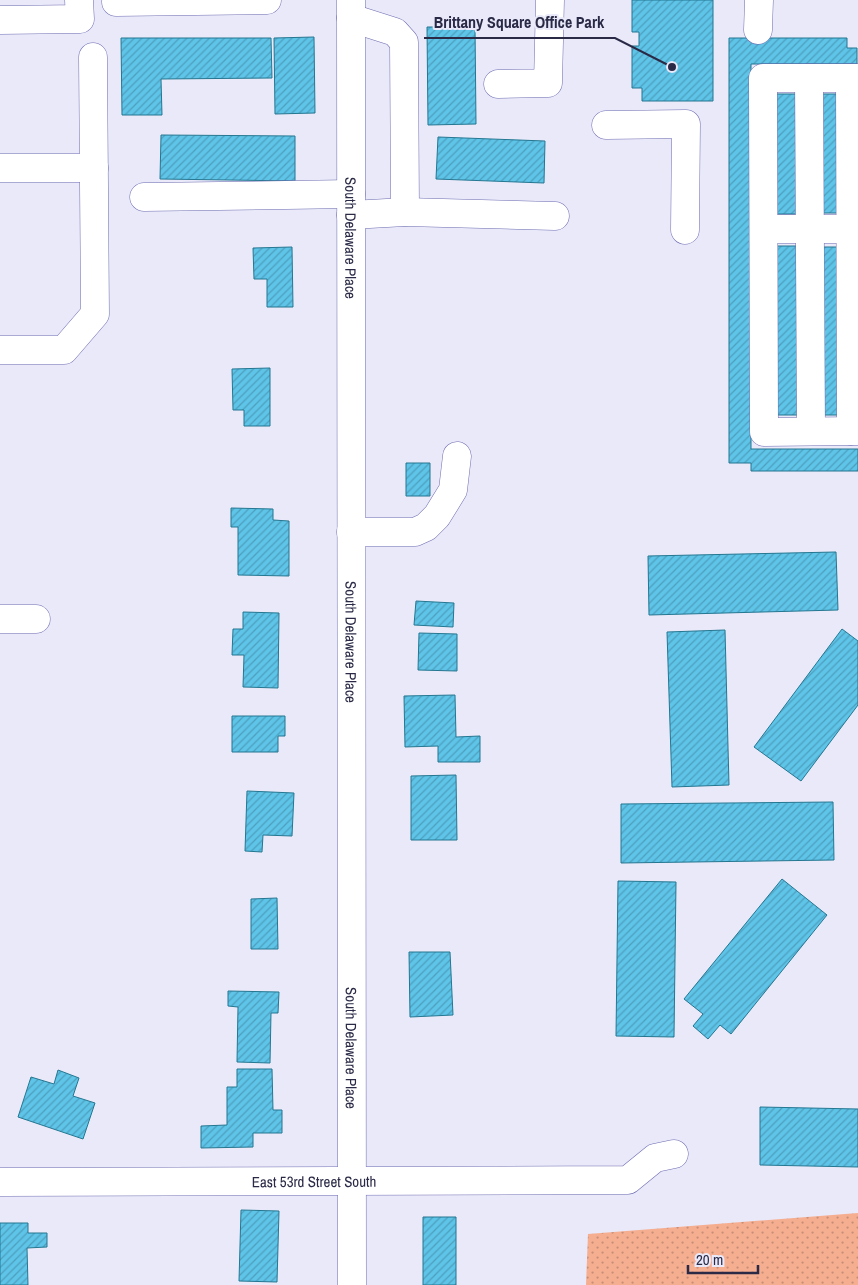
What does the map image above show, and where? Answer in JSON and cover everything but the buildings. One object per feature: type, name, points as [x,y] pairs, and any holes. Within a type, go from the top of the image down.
[{"type":"street","points":[[0,20],[80,19],[79,0]]},
{"type":"street","points":[[116,2],[267,0]]},
{"type":"street","points":[[498,84],[548,83],[550,0]]},
{"type":"street","points":[[758,30],[759,0]]},
{"type":"street","points":[[351,9],[395,32],[404,42],[405,212]]},
{"type":"street","name":"South Delaware Place","points":[[351,9],[352,1285]]},
{"type":"street","points":[[0,350],[64,350],[96,314],[93,57]]},
{"type":"street","points":[[763,78],[809,78],[854,78],[855,431],[764,432],[763,78]]},
{"type":"street","points":[[809,78],[811,431]]},
{"type":"street","points":[[606,125],[686,124],[685,230]]},
{"type":"street","points":[[0,168],[94,168]]},
{"type":"street","points":[[144,197],[351,205],[405,212],[555,216]]},
{"type":"street","points":[[764,229],[854,229]]},
{"type":"street","points":[[351,532],[415,532],[426,528],[437,516],[453,490],[456,456]]},
{"type":"street","points":[[0,619],[36,619]]},
{"type":"street","name":"East 53rd Street South","points":[[0,1182],[628,1180],[655,1158],[674,1154]]},
{"type":"shaded area","points":[[858,1213],[858,1285],[586,1285],[588,1234]]},
{"type":"place","name":"Brittany Square Office Park","points":[[672,67]]}]
